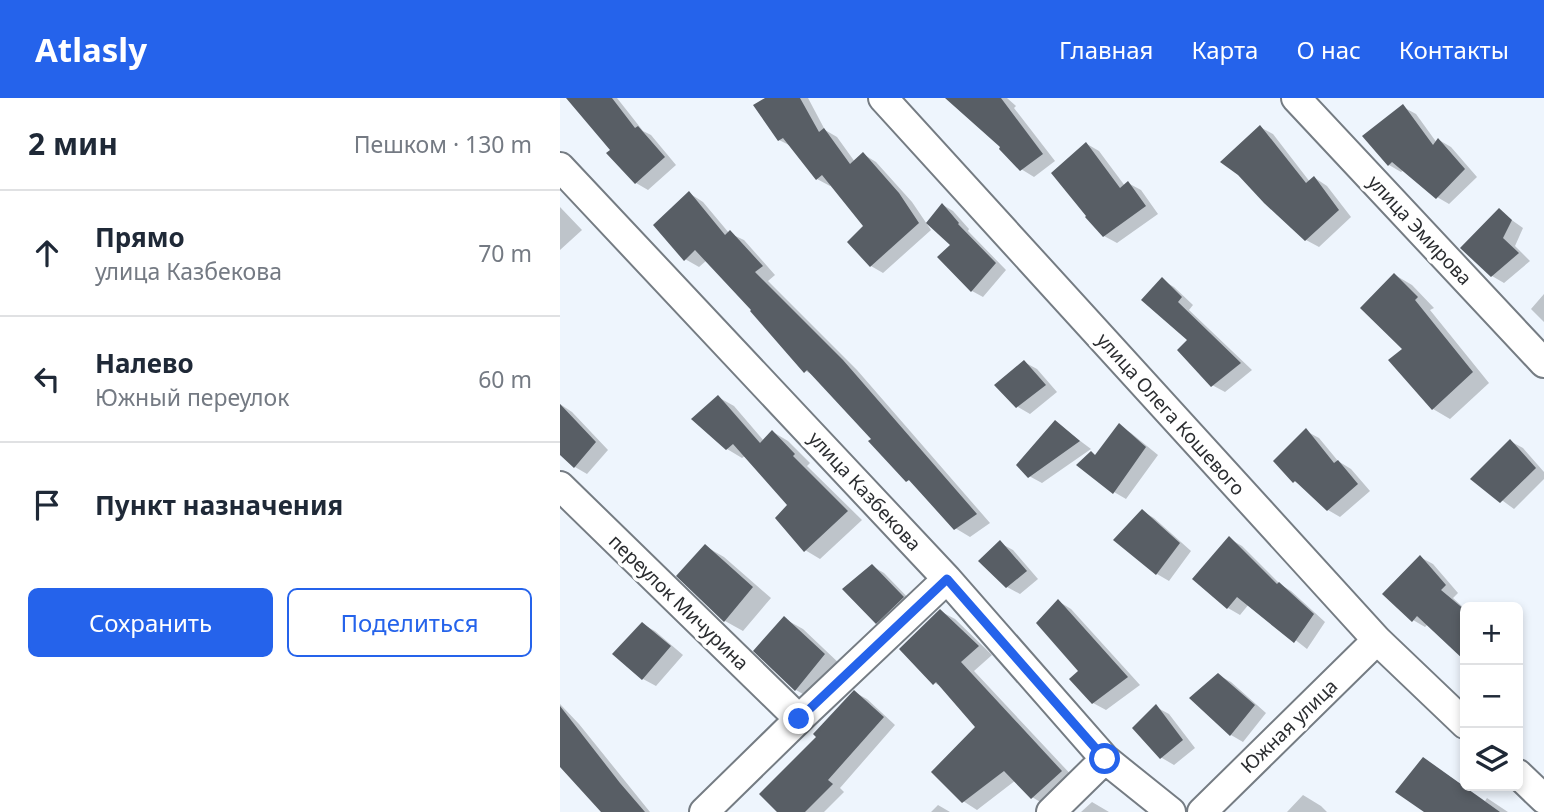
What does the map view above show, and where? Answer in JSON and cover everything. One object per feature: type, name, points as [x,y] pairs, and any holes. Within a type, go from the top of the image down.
[{"type":"street","name":"улица Олега Кошевого","points":[[883,98],[1377,640],[1460,719]]},
{"type":"street","name":"улица Эмирова","points":[[1296,98],[1544,363]]},
{"type":"street","name":"улица Казбекова","points":[[560,167],[947,579],[1105,759],[1171,812]]},
{"type":"street","name":"переулок Мичурина","points":[[560,486],[799,719]]},
{"type":"street","points":[[704,812],[947,579]]},
{"type":"street","name":"Южная улица","points":[[1202,812],[1377,640]]},
{"type":"street","points":[[1051,812],[1105,759]]},
{"type":"street","points":[[1523,779],[1544,799]]},
{"type":"building","points":[[566,98],[612,98],[635,128],[638,126],[665,157],[635,184],[606,153],[610,150]]},
{"type":"building","points":[[765,98],[800,98],[819,132],[824,128],[850,164],[863,152],[899,193],[919,223],[870,267],[847,242],[863,226],[822,175],[816,180],[783,138],[778,141],[753,105]]},
{"type":"building","points":[[945,98],[1001,98],[1043,154],[1020,171],[1000,147]]},
{"type":"building","points":[[1403,104],[1433,145],[1438,138],[1465,169],[1436,199],[1392,162],[1388,166],[1362,136]]},
{"type":"building","points":[[1260,125],[1306,183],[1314,176],[1339,210],[1305,241],[1238,175],[1220,162]]},
{"type":"building","points":[[1086,142],[1120,188],[1128,181],[1146,206],[1103,237],[1051,173]]},
{"type":"building","points":[[689,191],[725,235],[730,230],[763,266],[755,272],[843,360],[977,514],[954,530],[909,480],[906,482],[868,441],[871,439],[807,370],[804,373],[751,310],[695,250],[684,261],[653,225]]},
{"type":"building","points":[[942,203],[958,224],[996,263],[971,292],[937,257],[950,245],[926,223]]},
{"type":"building","points":[[1499,208],[1512,220],[1503,238],[1519,253],[1491,277],[1460,248]]},
{"type":"building","points":[[1394,273],[1418,297],[1415,300],[1473,372],[1432,410],[1388,360],[1402,349],[1360,308]]},
{"type":"building","points":[[1162,277],[1182,297],[1178,302],[1241,363],[1211,387],[1177,350],[1187,340],[1141,300]]},
{"type":"building","points":[[1024,360],[1046,385],[1016,408],[994,385]]},
{"type":"building","points":[[718,395],[760,443],[772,430],[795,454],[793,456],[848,511],[804,552],[775,518],[787,505],[733,444],[726,450],[691,419]]},
{"type":"building","points":[[560,404],[596,442],[574,468],[560,455]]},
{"type":"building","points":[[1055,420],[1080,441],[1028,478],[1016,465]]},
{"type":"building","points":[[1119,423],[1146,447],[1113,494],[1076,465],[1091,451],[1095,455]]},
{"type":"building","points":[[1306,428],[1334,463],[1338,460],[1358,484],[1327,511],[1295,481],[1293,483],[1273,461]]},
{"type":"building","points":[[1510,439],[1536,468],[1500,503],[1470,479]]},
{"type":"building","points":[[1142,509],[1180,543],[1156,575],[1113,540]]},
{"type":"building","points":[[1229,536],[1277,584],[1279,582],[1314,614],[1294,643],[1237,597],[1227,609],[1192,579]]},
{"type":"building","points":[[1000,540],[1027,571],[1006,588],[978,561]]},
{"type":"building","points":[[705,544],[753,587],[724,622],[676,576]]},
{"type":"building","points":[[1420,555],[1446,585],[1441,590],[1460,606],[1460,656],[1417,616],[1412,622],[1382,594]]},
{"type":"building","points":[[872,564],[904,597],[876,624],[842,589]]},
{"type":"building","points":[[1058,599],[1128,677],[1092,704],[1069,679],[1078,671],[1036,623]]},
{"type":"building","points":[[940,609],[979,646],[961,662],[1062,771],[1031,799],[1004,771],[962,803],[931,772],[975,727],[936,682],[933,685],[899,649]]},
{"type":"building","points":[[784,616],[825,654],[795,691],[753,651]]},
{"type":"building","points":[[642,622],[671,646],[642,680],[612,654]]},
{"type":"building","points":[[1218,673],[1255,705],[1230,736],[1189,698]]},
{"type":"building","points":[[854,690],[884,717],[828,780],[833,784],[805,812],[777,812],[759,794],[816,737],[813,734]]},
{"type":"building","points":[[1156,704],[1183,740],[1160,759],[1132,728]]},
{"type":"building","points":[[560,706],[645,812],[601,812],[560,767]]},
{"type":"building","points":[[1423,757],[1460,783],[1460,791],[1471,791],[1500,812],[1424,812],[1395,792]]},
{"type":"route","points":[[799,719],[947,579],[1105,759]]}]
